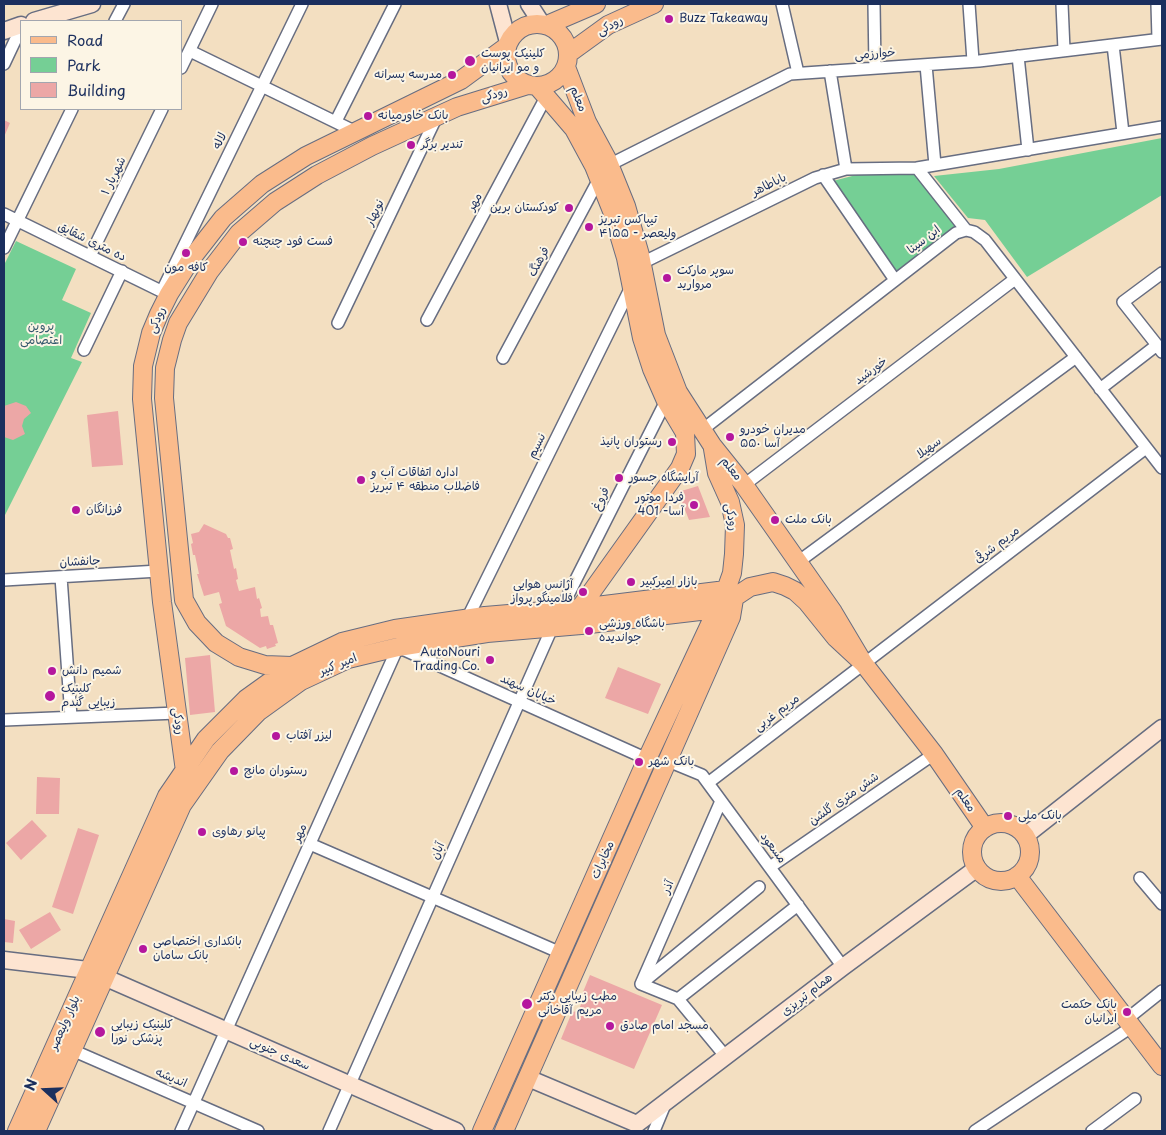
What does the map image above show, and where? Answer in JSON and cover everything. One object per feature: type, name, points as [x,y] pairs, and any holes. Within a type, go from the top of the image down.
[{"type":"main road","points":[[37,20],[92,4]]},
{"type":"main road","points":[[498,4],[507,45]]},
{"type":"main road","points":[[529,4],[544,24],[560,33],[567,47],[567,61],[562,73],[551,83],[537,89],[521,82],[509,70],[505,55],[507,45],[516,31],[528,24],[544,24],[596,4]]},
{"type":"main road","name":"رودکی","points":[[567,61],[608,26],[654,4]]},
{"type":"main road","points":[[4,31],[20,27]]},
{"type":"main road","name":"رودکى","points":[[185,770],[159,571],[142,399],[144,366],[151,333],[166,293],[222,218],[262,184],[306,156],[354,130],[461,80],[507,45]]},
{"type":"main road","name":"معلم","points":[[567,61],[604,172],[612,211],[626,258],[642,338],[666,401],[685,433],[686,454],[680,468],[581,617]]},
{"type":"main road","name":"رودکى","points":[[292,666],[265,664],[239,657],[224,648],[216,643],[197,624],[184,600],[164,398],[165,368],[178,323],[209,272],[238,234],[275,202],[340,162],[457,106],[537,89]]},
{"type":"main road","name":"معلم","points":[[537,89],[574,129],[626,206],[642,263],[656,335],[678,392],[707,438],[744,485],[833,612],[864,664],[934,754],[985,828]]},
{"type":"main road","points":[[290,166],[300,186]]},
{"type":"main road","points":[[159,314],[178,323]]},
{"type":"main road","name":"رودکی","points":[[707,438],[730,502],[735,525],[730,595]]},
{"type":"main road","points":[[581,617],[730,595],[750,587],[773,582],[785,586],[807,602],[836,638],[864,664]]},
{"type":"main road","name":"مخابرات","points":[[482,1131],[647,759],[717,609],[730,595]]},
{"type":"main road","name":"مخابرات","points":[[504,1131],[731,617],[730,595]]},
{"type":"main road","name":"امیر کبیر","points":[[96,973],[167,796],[206,739],[246,699],[292,666],[342,642],[395,629],[467,618],[561,609],[581,617]]},
{"type":"main road","name":"امیر کبیر","points":[[96,973],[182,804],[220,751],[258,712],[301,681],[348,659],[398,647],[487,633],[552,628],[581,617],[717,609]]},
{"type":"main road","points":[[1025,836],[1162,728]]},
{"type":"main road","points":[[1006,824],[1020,830],[1025,836],[1030,850],[1029,858],[1027,865],[1017,876],[1003,881],[995,881],[988,878],[973,862],[972,847],[975,840],[985,828],[991,825],[1006,824]]},
{"type":"main road","name":"همام تبریزی","points":[[528,1078],[637,1124],[977,868]]},
{"type":"main road","points":[[1017,876],[1162,1066]]},
{"type":"main road","points":[[584,903],[602,910]]},
{"type":"main road","name":"سعدى جنوبی","points":[[4,960],[96,973],[456,1131]]},
{"type":"main road","name":"بلوار ولیعصر","points":[[36,1131],[72,1050],[96,973]]},
{"type":"main road","name":"بلوار ولیعصر","points":[[17,1131],[96,973]]},
{"type":"street","points":[[116,20],[124,4]]},
{"type":"street","points":[[182,66],[212,4]]},
{"type":"street","name":"لاله","points":[[166,293],[302,4]]},
{"type":"street","points":[[336,121],[395,4]]},
{"type":"street","points":[[782,4],[798,73]]},
{"type":"street","points":[[874,4],[875,68]]},
{"type":"street","points":[[969,4],[972,61]]},
{"type":"street","points":[[1062,4],[1064,50]]},
{"type":"street","points":[[1157,4],[1160,39]]},
{"type":"street","points":[[4,64],[20,29]]},
{"type":"street","name":"خوارزمی","points":[[604,172],[790,74],[972,61],[1160,39]]},
{"type":"street","points":[[1113,44],[1123,133]]},
{"type":"street","points":[[190,51],[354,130]]},
{"type":"street","points":[[1018,56],[1028,150]]},
{"type":"street","points":[[926,65],[935,165]]},
{"type":"street","points":[[830,71],[846,169]]},
{"type":"street","name":"مهر","points":[[427,320],[537,89]]},
{"type":"street","points":[[4,248],[72,110]]},
{"type":"street","name":"شهریار ۱","points":[[90,256],[162,110]]},
{"type":"street","name":"نوبهار","points":[[338,323],[437,116]]},
{"type":"street","name":"باباطاهر","points":[[642,263],[823,175],[846,169],[917,168],[1162,127]]},
{"type":"street","points":[[917,168],[966,230],[974,232],[985,240],[1162,468]]},
{"type":"street","name":"فرهنگ","points":[[503,358],[604,172]]},
{"type":"street","points":[[823,175],[896,280]]},
{"type":"street","name":"ده متری شقایق","points":[[4,214],[166,293]]},
{"type":"street","name":"ابن سینا","points":[[707,438],[896,280],[956,233],[966,230]]},
{"type":"street","points":[[84,350],[122,271]]},
{"type":"street","points":[[1100,389],[1159,349],[1123,302],[1162,273]]},
{"type":"street","name":"خورشید","points":[[744,485],[1015,279]]},
{"type":"street","name":"نسیم","points":[[467,618],[632,285]]},
{"type":"street","name":"سهیلا","points":[[798,562],[1076,357]]},
{"type":"street","name":"فروغ","points":[[561,609],[666,401]]},
{"type":"street","name":"مریم شرقی","points":[[864,664],[1146,448]]},
{"type":"street","name":"جانفشان","points":[[4,580],[159,571]]},
{"type":"street","points":[[61,577],[71,717]]},
{"type":"street","name":"آبان","points":[[329,1131],[552,628]]},
{"type":"street","points":[[395,629],[398,647]]},
{"type":"street","name":"مهر","points":[[181,1131],[398,647]]},
{"type":"street","name":"خیابان سهند","points":[[398,647],[647,759]]},
{"type":"street","name":"مریم غربی","points":[[708,783],[864,664]]},
{"type":"street","points":[[4,720],[177,713]]},
{"type":"street","name":"شش متری گلشن","points":[[770,867],[934,754]]},
{"type":"street","name":"مسعود","points":[[668,761],[702,776],[708,783],[844,967]]},
{"type":"street","name":"آذر","points":[[641,984],[721,801]]},
{"type":"street","points":[[310,844],[561,953]]},
{"type":"street","points":[[1140,878],[1162,904]]},
{"type":"street","points":[[726,1057],[678,999],[641,984],[759,886]]},
{"type":"street","points":[[678,999],[798,905]]},
{"type":"street","points":[[975,1131],[1130,1023],[1162,991]]},
{"type":"street","name":"اندیشه","points":[[72,1050],[258,1131]]},
{"type":"street","points":[[1092,1131],[1135,1099]]},
{"type":"street","points":[[654,1131],[667,1101]]},
{"type":"green space","points":[[1162,138],[1162,195],[1027,277],[985,220],[968,218],[934,176],[999,169]]},
{"type":"green space","points":[[917,174],[955,224],[954,229],[896,274],[833,181],[856,175]]},
{"type":"green space","name":"پروین اعتصامى","points":[[16,241],[76,269],[62,300],[91,313],[71,358],[82,362],[4,517],[4,265]]},
{"type":"building","points":[[4,120],[10,123],[4,137]]},
{"type":"building","points":[[16,402],[26,406],[31,413],[24,419],[22,426],[25,434],[13,440],[4,437],[4,406]]},
{"type":"building","points":[[118,411],[123,465],[92,467],[87,415]]},
{"type":"building","name":"فردا موتور 401 -آسا","points":[[698,486],[710,517],[689,520],[678,492]]},
{"type":"building","points":[[204,524],[226,534],[230,538],[233,549],[230,550],[234,569],[236,568],[238,579],[236,580],[239,591],[255,587],[257,599],[259,598],[262,608],[260,609],[261,617],[268,616],[270,625],[273,625],[278,643],[275,644],[276,646],[267,649],[266,646],[260,648],[226,626],[219,604],[222,603],[219,592],[204,596],[197,574],[199,574],[195,555],[193,555],[191,534],[199,532]]},
{"type":"building","points":[[210,655],[215,712],[190,715],[185,658]]},
{"type":"building","points":[[618,667],[661,684],[648,714],[605,698]]},
{"type":"building","points":[[37,777],[60,778],[59,814],[36,814]]},
{"type":"building","points":[[32,820],[47,836],[21,860],[6,843]]},
{"type":"building","points":[[78,828],[99,835],[73,914],[52,907]]},
{"type":"building","points":[[50,912],[61,930],[31,949],[19,930]]},
{"type":"building","points":[[4,919],[15,921],[13,943],[4,942]]},
{"type":"building","name":"مسجد امام صادق","points":[[590,975],[662,1005],[634,1069],[561,1039],[572,1012],[578,1011],[585,996],[583,992]]},
{"type":"place","name":"Buzz Takeaway","points":[[669,19]]},
{"type":"place","name":"کلینیک پوست و مو ایرانیان","points":[[470,61]]},
{"type":"place","name":"مدرسه پسرانه","points":[[452,75]]},
{"type":"place","name":"بانک خاورمیانه","points":[[368,116]]},
{"type":"place","name":"تندیر برگر","points":[[411,145]]},
{"type":"place","name":"کودکستان برین","points":[[569,208]]},
{"type":"place","name":"تیپاکس تبریز ولیعصر - ۴۱۵۵","points":[[589,227]]},
{"type":"place","name":"فست فود چنچنه","points":[[243,242]]},
{"type":"place","name":"کافه مون","points":[[186,253]]},
{"type":"place","name":"سوپر مارکت مروارید","points":[[667,278]]},
{"type":"place","name":"مدیران خودرو ۵۵۰ آسا","points":[[730,437]]},
{"type":"place","name":"رستوران پانیذ","points":[[672,442]]},
{"type":"place","name":"آرایشگاه جسور","points":[[619,478]]},
{"type":"place","name":"اداره اتفاقات آب و فاضلاب منطقه ۴ تبریز","points":[[361,480]]},
{"type":"place","name":"فردا موتور 401 -آسا","points":[[694,505]]},
{"type":"place","name":"فرزانگان","points":[[76,510]]},
{"type":"place","name":"بانک ملت","points":[[775,520]]},
{"type":"place","name":"بازار امیرکبیر","points":[[631,582]]},
{"type":"place","name":"آژانس هوایی فلامینگو پرواز","points":[[583,592]]},
{"type":"place","name":"باشگاه ورزشی جواندیده","points":[[589,631]]},
{"type":"place","name":"AutoNouri Trading Co.","points":[[490,660]]},
{"type":"place","name":"شمیم دانش","points":[[52,671]]},
{"type":"place","name":"کلینیک زیبایی گندم","points":[[50,696]]},
{"type":"place","name":"لیزر آفتاب","points":[[276,736]]},
{"type":"place","name":"بانک شهر","points":[[639,762]]},
{"type":"place","name":"رستوران مانچ","points":[[234,771]]},
{"type":"place","name":"بانک ملی","points":[[1008,816]]},
{"type":"place","name":"پیانو رهاوی","points":[[202,832]]},
{"type":"place","name":"بانکداری اختصاصی بانک سامان","points":[[143,949]]},
{"type":"place","name":"مطب زیبایی دکتر مریم آقاخانی","points":[[527,1004]]},
{"type":"place","name":"بانک حکمت ایرانیان","points":[[1127,1012]]},
{"type":"place","name":"مسجد امام صادق","points":[[610,1026]]},
{"type":"place","name":"کلینیک زیبایی پزشکی نورا","points":[[100,1032]]}]
